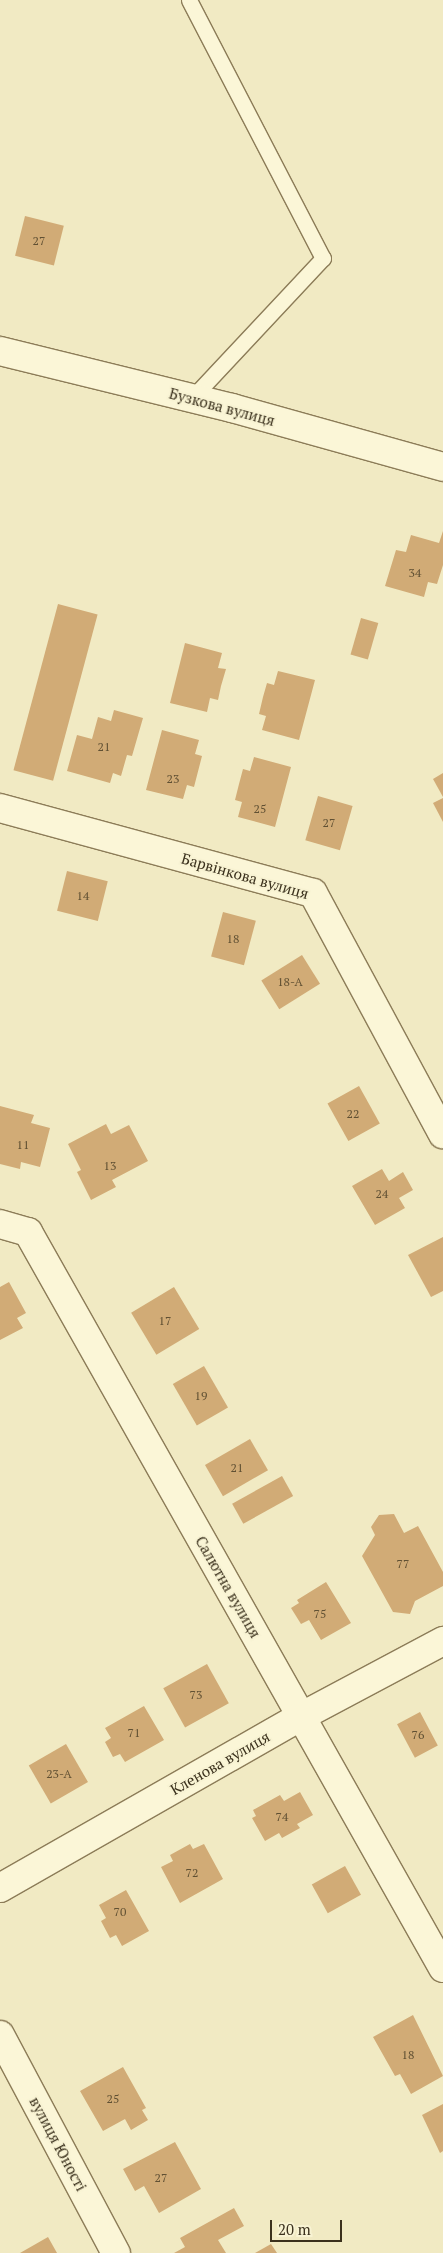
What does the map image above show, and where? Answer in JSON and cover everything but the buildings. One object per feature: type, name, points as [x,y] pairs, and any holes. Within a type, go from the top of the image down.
[{"type":"street","name":"Бузкова вулиця","points":[[0,351],[192,398],[443,467]]},
{"type":"street","name":"Барвінкова вулиця","points":[[0,808],[313,893],[443,1134]]},
{"type":"street","name":"Салютна вулиця","points":[[0,1224],[28,1232],[443,1968]]},
{"type":"street","name":"Кленова вулиця","points":[[0,1888],[302,1716],[443,1641]]},
{"type":"street","name":"вулиця Юності","points":[[0,2035],[116,2253]]},
{"type":"lane","points":[[188,0],[323,258],[192,398]]}]
